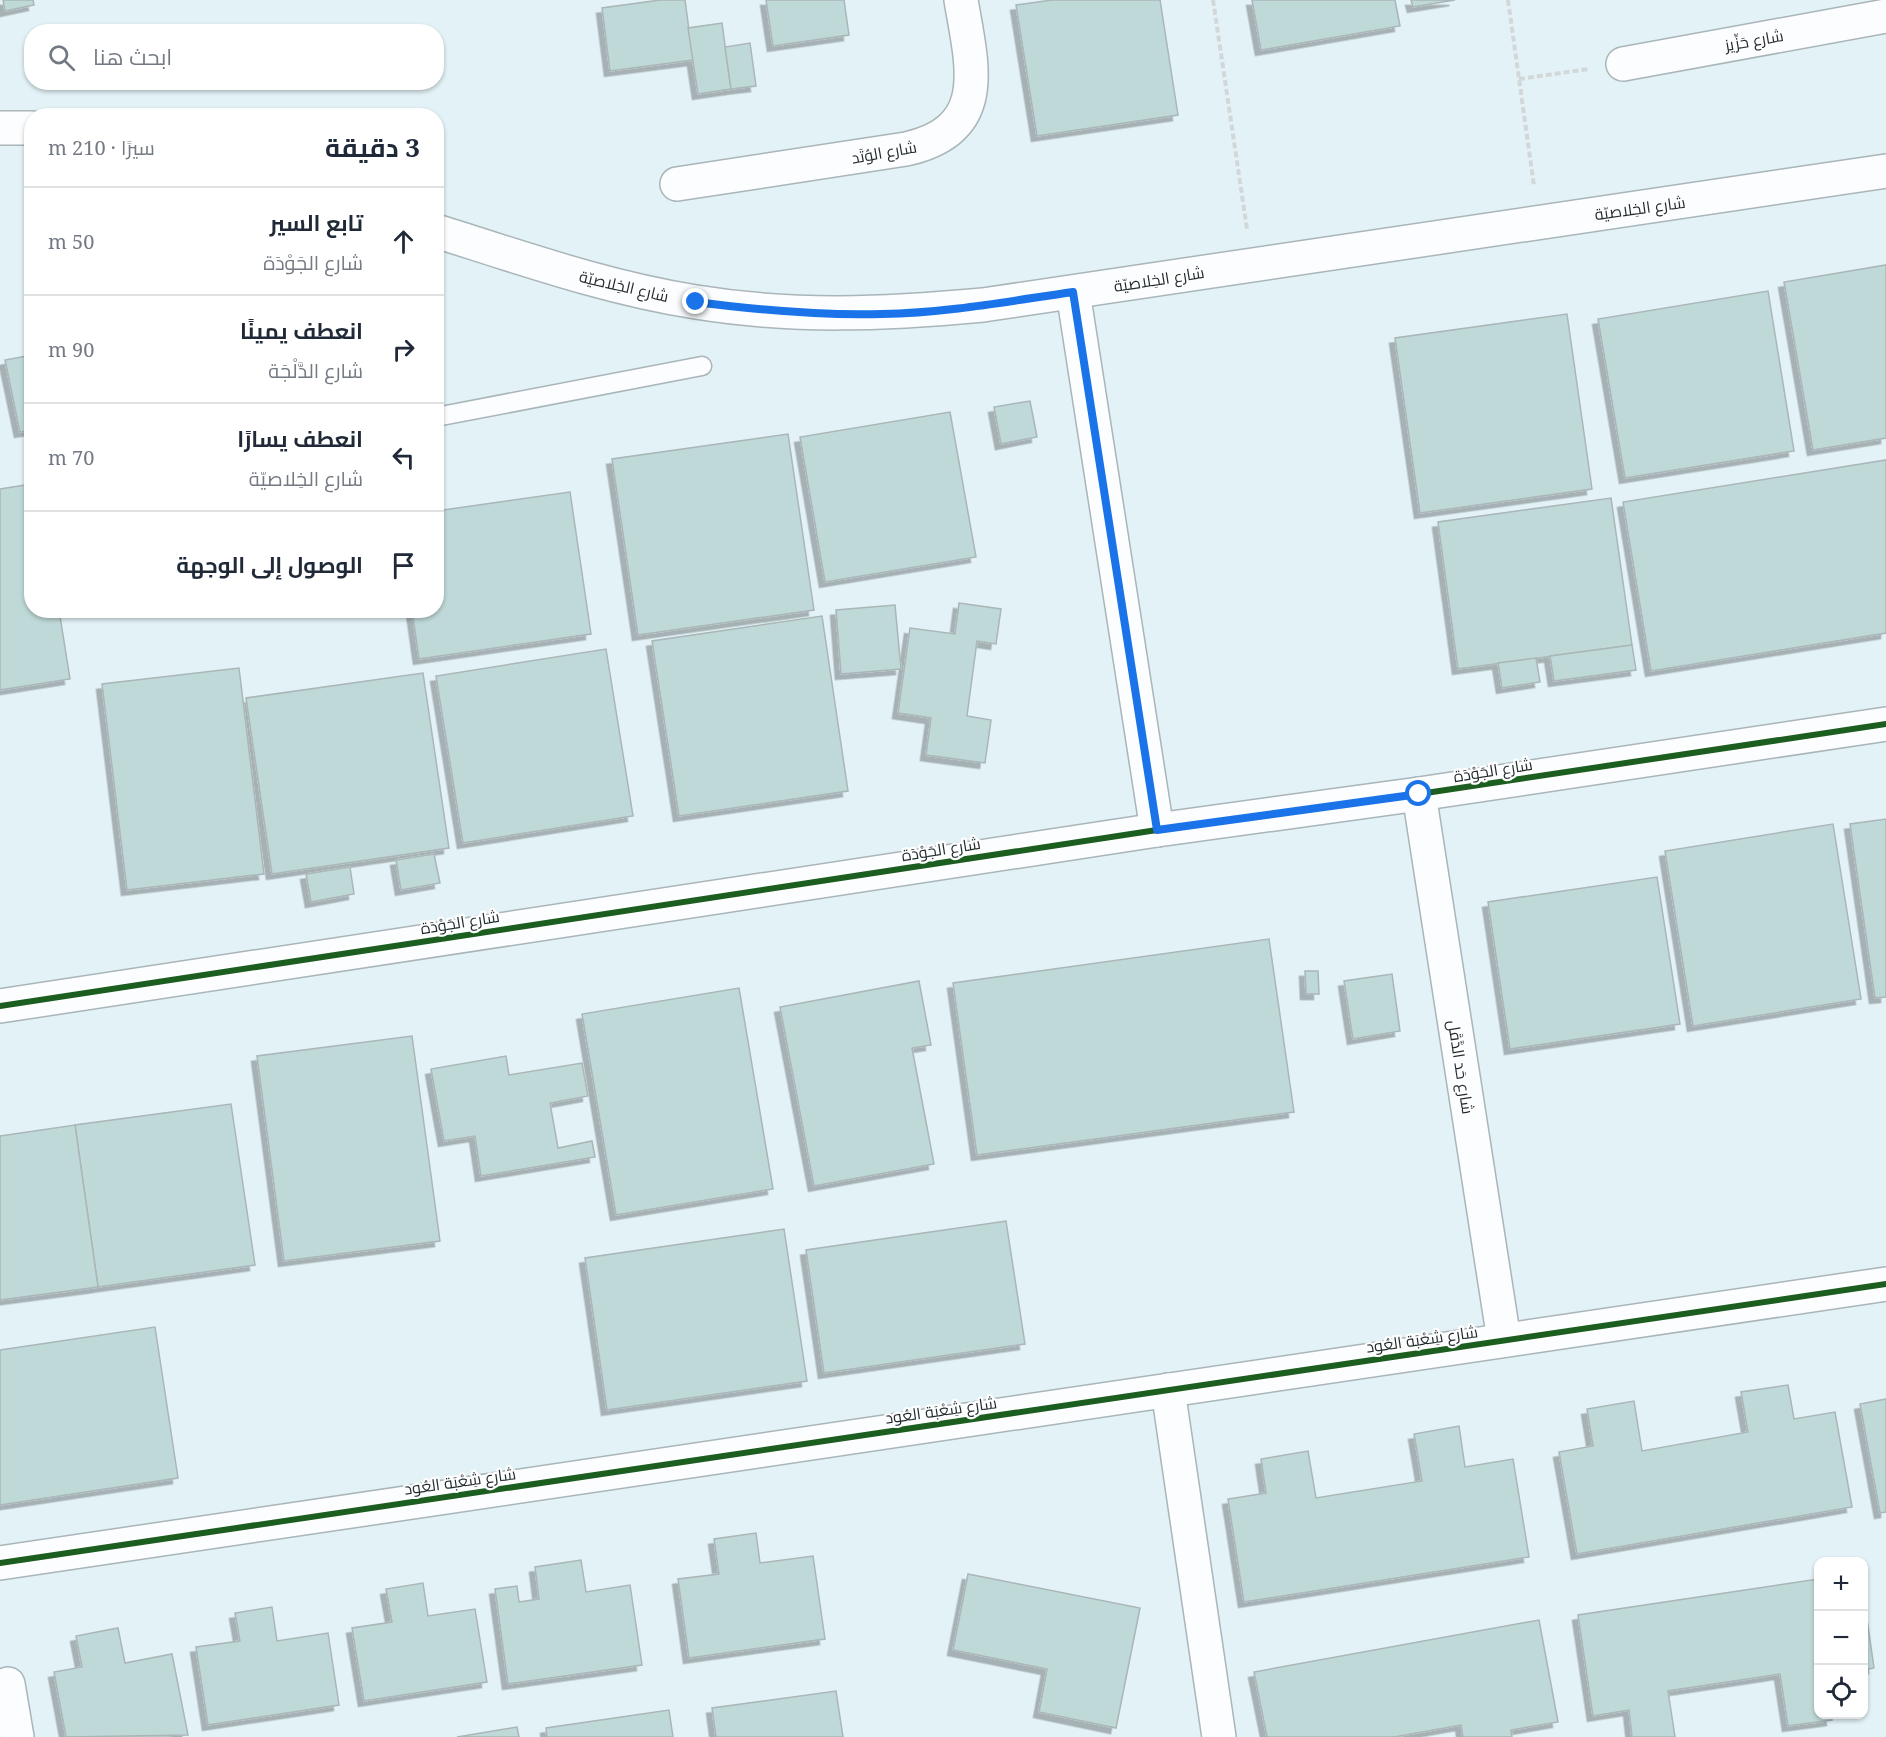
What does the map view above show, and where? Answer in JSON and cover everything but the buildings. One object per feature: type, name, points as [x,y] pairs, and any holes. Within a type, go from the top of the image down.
[{"type":"street","name":"شارع الوُتَد","points":[[677,184],[906,149],[927,145],[946,135],[960,120],[969,101],[973,80],[961,0]]},
{"type":"street","name":"شارع حَزِّيز","points":[[1623,64],[1886,16]]},
{"type":"street","points":[[0,128],[24,128]]},
{"type":"street","name":"شارع الخِلاصيّة","points":[[444,233],[634,290],[696,302],[822,315],[885,314],[983,305],[1886,171]]},
{"type":"street","points":[[1073,292],[1157,830]]},
{"type":"street","name":"شارع الجَوْدَة","points":[[0,1006],[1157,830],[1419,794],[1886,724]]},
{"type":"street","name":"شارع حَد الدَّقَل","points":[[1419,794],[1504,1340]]},
{"type":"street","name":"شارع شِعْبَة العُود","points":[[0,1563],[1886,1284]]},
{"type":"street","points":[[1168,1390],[1219,1737]]},
{"type":"street","points":[[8,1684],[16,1737]]},
{"type":"lane","points":[[444,415],[702,366]]},
{"type":"path","points":[[1213,0],[1252,265]]},
{"type":"path","points":[[1508,0],[1539,223]]},
{"type":"path","points":[[1519,79],[1623,64]]},
{"type":"cycle path","points":[[0,1006],[1157,830],[1419,794],[1886,724]]},
{"type":"cycle path","points":[[0,1563],[1886,1284]]},
{"type":"route","points":[[696,302],[822,315],[885,314],[983,305],[1073,292],[1157,830],[1419,794]]}]
